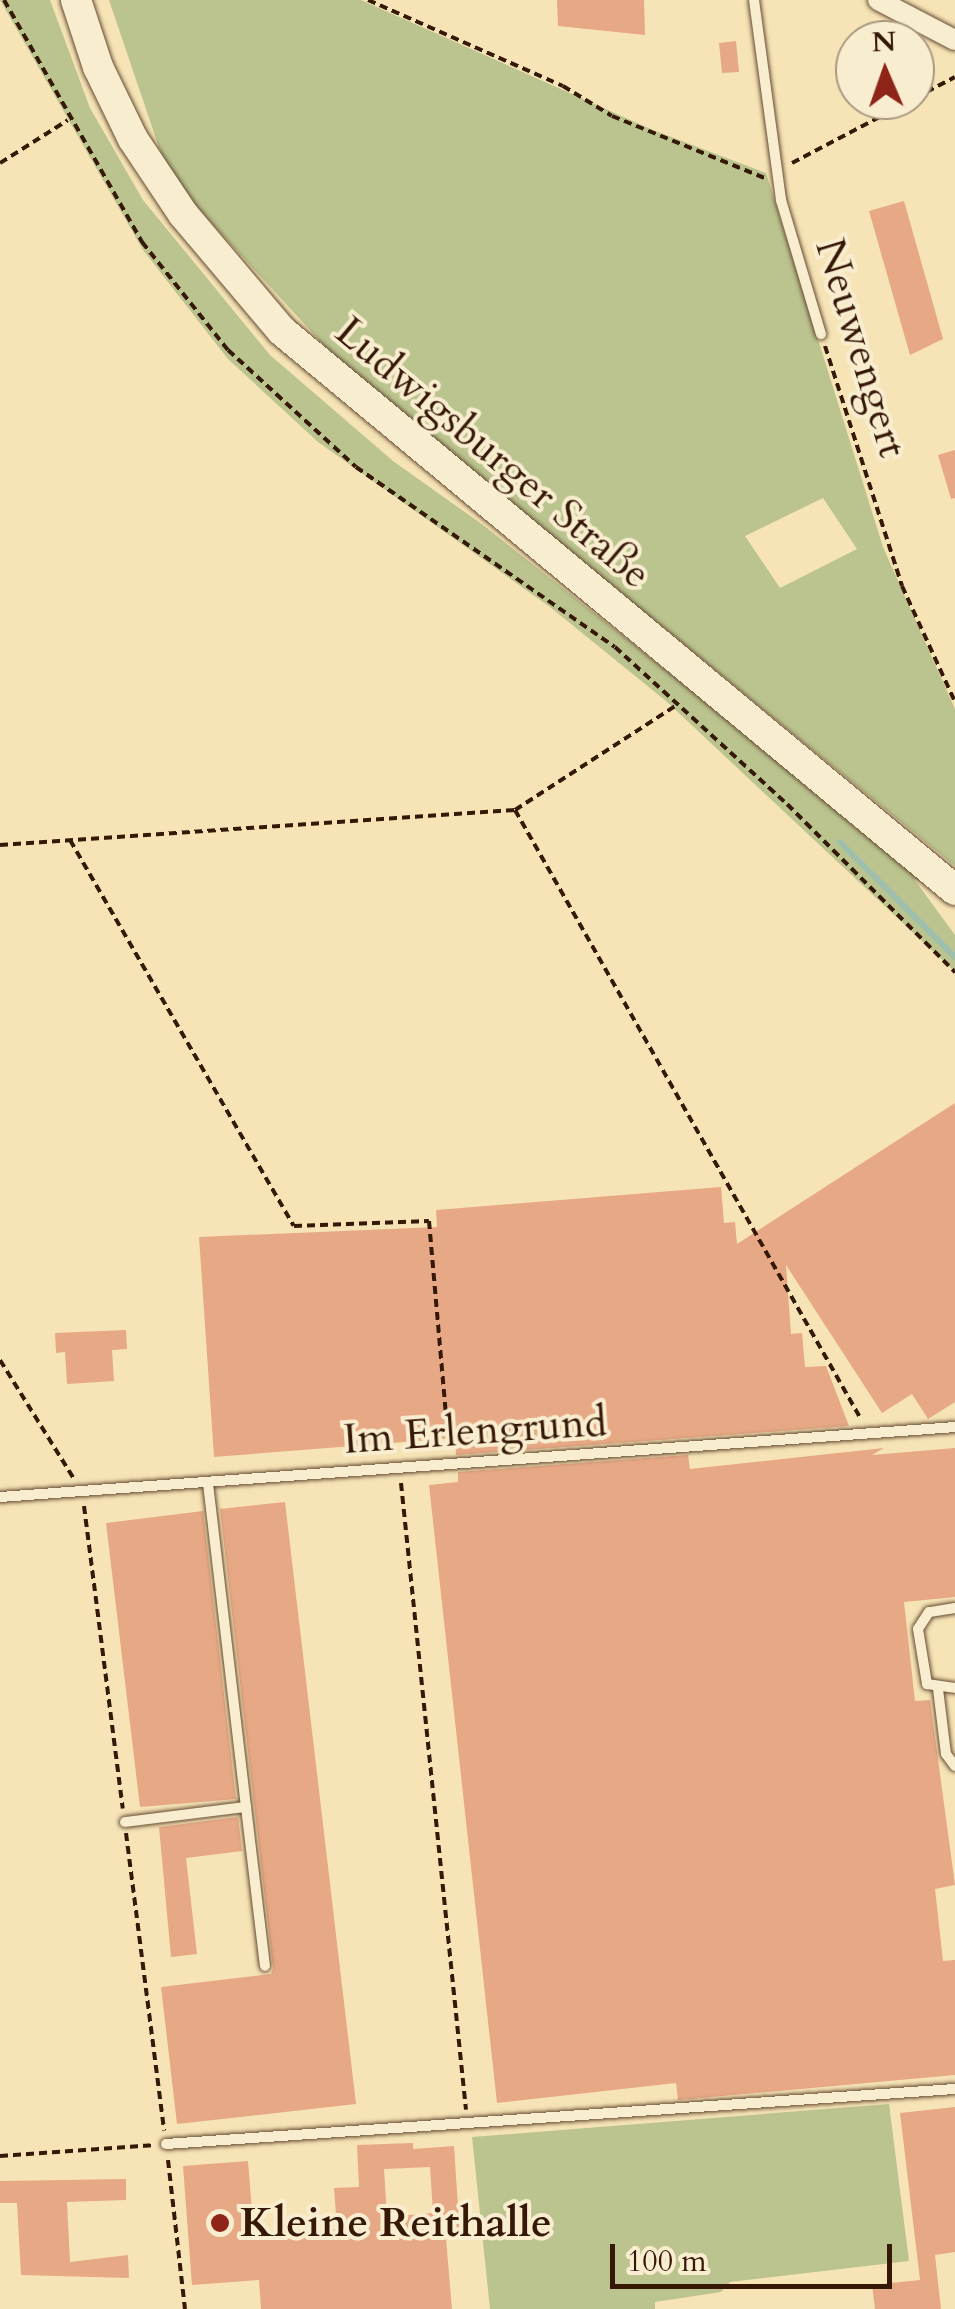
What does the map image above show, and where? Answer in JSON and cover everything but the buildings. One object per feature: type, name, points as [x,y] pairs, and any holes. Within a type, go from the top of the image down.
[{"type":"main road","name":"Ludwigsburger Straße","points":[[76,0],[98,68],[133,139],[183,214],[282,331],[955,890]]},
{"type":"street","points":[[878,0],[955,40]]},
{"type":"lane","name":"Neuwengert","points":[[754,0],[779,181],[821,334]]},
{"type":"lane","name":"Im Erlengrund","points":[[0,1497],[955,1428]]},
{"type":"lane","points":[[208,1482],[265,1966]]},
{"type":"lane","points":[[955,1608],[930,1612],[919,1622],[923,1677],[938,1689],[955,1688]]},
{"type":"lane","points":[[938,1689],[946,1754],[955,1766]]},
{"type":"lane","points":[[124,1822],[246,1806]]},
{"type":"lane","points":[[166,2144],[955,2089]]},
{"type":"path","points":[[4,0],[68,120],[184,296],[286,406],[356,467],[615,647],[955,972]]},
{"type":"path","points":[[368,0],[705,158],[779,181]]},
{"type":"path","points":[[0,162],[68,120]]},
{"type":"path","points":[[778,166],[871,120]]},
{"type":"path","name":"Neuwengert","points":[[821,334],[902,586],[955,702]]},
{"type":"path","points":[[0,845],[516,810],[678,704]]},
{"type":"path","points":[[516,810],[870,1434]]},
{"type":"path","points":[[70,840],[294,1226],[429,1221],[450,1464]]},
{"type":"path","points":[[0,1360],[82,1491]]},
{"type":"path","points":[[400,1468],[467,2123]]},
{"type":"path","points":[[0,2156],[166,2144],[185,2309]]},
{"type":"green space","points":[[0,0],[50,0],[90,108],[143,200],[270,355],[393,461],[483,525],[938,886],[914,879],[955,935],[955,972],[666,701],[550,607],[318,442],[228,359],[143,250]]},
{"type":"green space","points":[[109,0],[361,0],[653,130],[766,173],[883,547],[955,709],[955,866],[345,368],[169,177]],"holes":[[[823,498],[857,549],[780,588],[745,536]]]},
{"type":"green space","points":[[889,2104],[909,2261],[730,2282],[721,2292],[655,2302],[655,2309],[490,2309],[472,2137]]},
{"type":"waterway","points":[[840,842],[955,957]]},
{"type":"place","name":"Kleine Reithalle","points":[[220,2223]]}]
